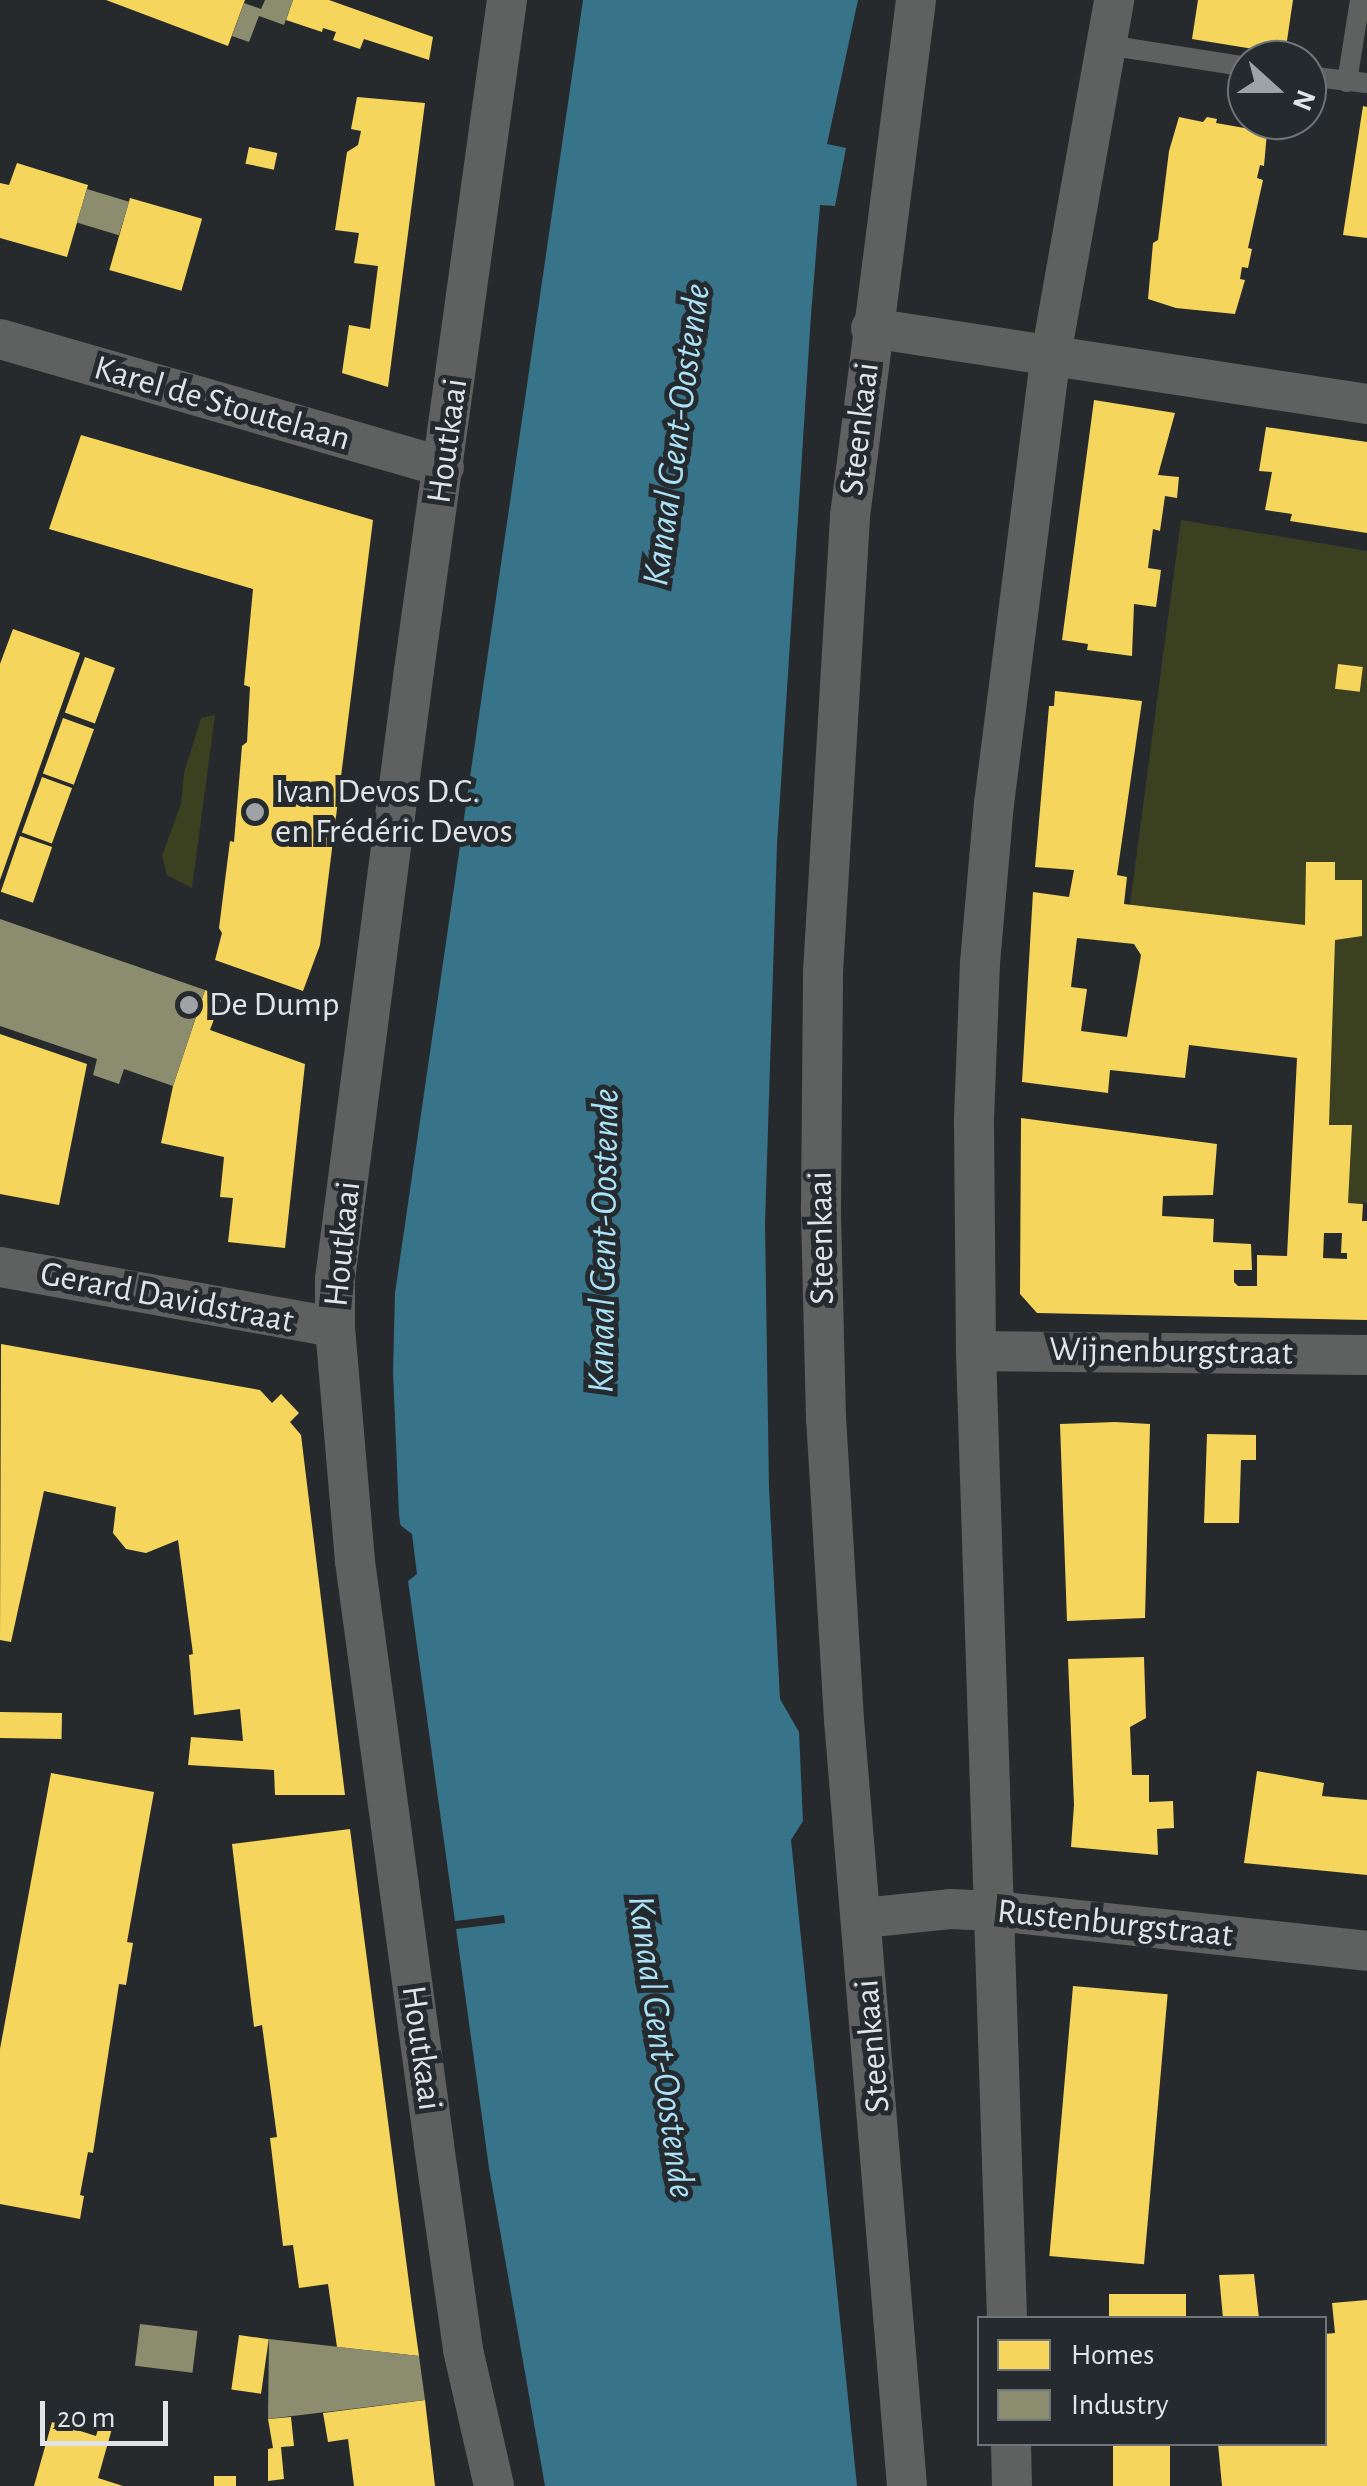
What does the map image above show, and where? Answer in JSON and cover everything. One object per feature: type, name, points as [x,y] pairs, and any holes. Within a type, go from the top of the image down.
[{"type":"street","name":"Houtkaai","points":[[494,2486],[463,2349],[428,2104],[355,1561],[335,1328],[336,1279],[507,0]]},
{"type":"street","name":"Steenkaai","points":[[908,2483],[842,1683],[826,1419],[820,1208],[823,972],[832,754],[850,516],[916,0]]},
{"type":"street","points":[[1007,2316],[976,1351],[974,1119],[980,963],[994,804],[1051,355],[1114,0]]},
{"type":"street","points":[[872,328],[1367,404]]},
{"type":"street","name":"Karel de Stoutelaan","points":[[0,339],[444,467]]},
{"type":"street","name":"Gerard Davidstraat","points":[[0,1267],[335,1328]]},
{"type":"street","name":"Wijnenburgstraat","points":[[976,1351],[1367,1354]]},
{"type":"street","name":"Rustenburgstraat","points":[[863,1918],[950,1909],[996,1910],[1367,1951]]},
{"type":"street","points":[[1011,2446],[1012,2486]]},
{"type":"lane","points":[[1327,79],[1357,83],[1360,0]]},
{"type":"lane","points":[[1107,45],[1227,64]]},
{"type":"green space","points":[[1181,520],[1367,551],[1367,1203],[1346,1203],[1319,1143],[1324,935],[1129,912]]},
{"type":"green space","points":[[215,715],[192,888],[167,875],[162,856],[181,804],[184,773],[201,718]]},
{"type":"water","name":"Kanaal Gent-Oostende","points":[[583,0],[858,0],[827,144],[846,148],[835,206],[820,205],[811,315],[777,845],[765,1224],[769,1488],[780,1699],[799,1732],[803,1821],[791,1840],[857,2486],[545,2486],[489,2168],[399,1515],[393,1372],[395,1293]]},
{"type":"pier","points":[[395,1521],[412,1534],[417,1574],[403,1585]]},
{"type":"pier","points":[[504,1915],[505,1923],[448,1930],[447,1922]]},
{"type":"building: Homes","points":[[106,0],[245,0],[228,46]]},
{"type":"building: Homes","points":[[293,0],[329,0],[433,37],[429,60],[364,39],[360,49],[333,40],[336,32],[323,28],[322,32],[286,20]]},
{"type":"building: Homes","points":[[1198,0],[1293,0],[1287,40],[1227,40],[1227,45],[1192,39]]},
{"type":"building: Homes","points":[[357,97],[425,103],[388,387],[342,373],[349,325],[370,329],[378,266],[354,263],[359,233],[335,230],[347,152],[358,145],[361,131],[351,129]]},
{"type":"building: Homes","points":[[1363,106],[1367,107],[1367,238],[1343,235]]},
{"type":"building: Homes","points":[[1179,117],[1203,122],[1207,117],[1217,119],[1216,123],[1227,125],[1227,140],[1266,140],[1264,166],[1260,165],[1257,178],[1263,180],[1248,248],[1252,249],[1248,268],[1242,267],[1240,279],[1245,280],[1235,314],[1176,308],[1148,299],[1169,151]]},
{"type":"building: Homes","points":[[249,147],[277,153],[274,170],[245,164]]},
{"type":"building: Homes","points":[[17,163],[88,185],[67,257],[0,238],[0,183],[9,185]]},
{"type":"building: Homes","points":[[130,198],[202,219],[181,291],[109,270]]},
{"type":"building: Homes","points":[[1094,400],[1175,413],[1158,475],[1179,477],[1177,498],[1165,496],[1160,531],[1153,529],[1148,568],[1161,570],[1156,607],[1134,604],[1132,656],[1087,650],[1088,644],[1062,640]]},
{"type":"building: Homes","points":[[1266,427],[1367,442],[1367,533],[1290,521],[1292,514],[1265,510],[1272,472],[1259,471]]},
{"type":"building: Homes","points":[[81,435],[373,520],[320,945],[303,991],[215,960],[222,933],[219,928],[230,841],[234,842],[242,746],[247,742],[250,687],[244,685],[253,589],[49,529]]},
{"type":"building: Homes","points":[[13,629],[80,653],[0,880],[0,664]]},
{"type":"building: Homes","points":[[85,657],[115,668],[95,723],[65,712]]},
{"type":"building: Homes","points":[[1338,664],[1363,667],[1360,692],[1335,689]]},
{"type":"building: Homes","points":[[1055,691],[1142,701],[1117,875],[1127,877],[1124,904],[1305,925],[1306,862],[1335,862],[1335,880],[1362,880],[1362,936],[1335,940],[1329,1125],[1352,1125],[1348,1203],[1363,1204],[1362,1221],[1367,1221],[1367,1320],[1037,1313],[1020,1294],[1021,1118],[1217,1144],[1213,1195],[1163,1196],[1162,1216],[1214,1219],[1213,1242],[1251,1244],[1252,1270],[1234,1270],[1238,1286],[1257,1286],[1257,1255],[1287,1256],[1297,1058],[1189,1045],[1185,1078],[1110,1070],[1108,1093],[1022,1082],[1033,892],[1069,897],[1074,870],[1035,867],[1049,706],[1054,706]],"holes":[[[1077,938],[1134,944],[1141,955],[1127,1037],[1081,1031],[1087,989],[1071,987]],[[1324,1233],[1342,1233],[1341,1253],[1347,1253],[1347,1259],[1323,1258]]]},
{"type":"building: Homes","points":[[63,718],[94,729],[74,785],[43,773]]},
{"type":"building: Homes","points":[[42,777],[72,788],[52,843],[22,832]]},
{"type":"building: Homes","points":[[20,836],[52,847],[33,903],[1,892]]},
{"type":"building: Homes","points":[[205,990],[226,998],[221,1000],[210,1030],[305,1064],[285,1248],[228,1242],[233,1198],[220,1197],[224,1157],[161,1143],[173,1086]]},
{"type":"building: Homes","points":[[0,1034],[87,1064],[59,1205],[0,1194]]},
{"type":"building: Homes","points":[[1,1344],[260,1390],[272,1403],[281,1394],[299,1413],[290,1422],[301,1435],[345,1795],[275,1795],[274,1770],[188,1765],[191,1737],[243,1741],[240,1709],[194,1715],[189,1655],[193,1654],[178,1540],[146,1553],[126,1549],[113,1533],[116,1507],[44,1491],[11,1642],[0,1640]]},
{"type":"building: Homes","points":[[1060,1424],[1150,1424],[1145,1618],[1067,1621]]},
{"type":"building: Homes","points":[[1207,1434],[1256,1435],[1256,1460],[1241,1460],[1239,1523],[1204,1523]]},
{"type":"building: Homes","points":[[1144,1657],[1146,1718],[1130,1727],[1132,1775],[1149,1775],[1149,1802],[1173,1801],[1174,1828],[1157,1829],[1158,1855],[1071,1847],[1074,1805],[1068,1659]]},
{"type":"building: Homes","points":[[0,1712],[62,1713],[62,1739],[0,1738]]},
{"type":"building: Homes","points":[[1257,1771],[1324,1783],[1322,1796],[1367,1800],[1367,1875],[1244,1863]]},
{"type":"building: Homes","points":[[51,1773],[154,1792],[127,1942],[133,1943],[126,1985],[119,1984],[93,2153],[88,2152],[80,2195],[84,2196],[80,2219],[0,2204],[0,2049]]},
{"type":"building: Homes","points":[[350,1829],[419,2356],[337,2347],[328,2284],[299,2288],[293,2245],[283,2246],[270,2138],[277,2137],[262,2025],[254,2027],[232,1844]]},
{"type":"building: Homes","points":[[1073,1986],[1168,1994],[1144,2264],[1049,2256]]},
{"type":"building: Homes","points":[[1254,2274],[1259,2316],[1223,2316],[1219,2275]]},
{"type":"building: Homes","points":[[1109,2294],[1186,2294],[1186,2316],[1109,2316]]},
{"type":"building: Homes","points":[[1367,2300],[1367,2486],[1222,2486],[1218,2446],[1327,2446],[1327,2334],[1335,2333],[1332,2303]]},
{"type":"building: Homes","points":[[239,2335],[269,2339],[261,2394],[231,2389]]},
{"type":"building: Homes","points":[[425,2400],[435,2486],[354,2486],[348,2439],[328,2442],[323,2413]]},
{"type":"building: Homes","points":[[291,2417],[294,2446],[281,2447],[284,2479],[268,2481],[268,2449],[273,2448],[268,2419]]},
{"type":"building: Homes","points":[[101,2420],[113,2425],[98,2478],[123,2486],[34,2486],[52,2422],[96,2436]]},
{"type":"building: Homes","points":[[1113,2446],[1170,2446],[1170,2486],[1113,2486]]},
{"type":"building: Homes","points":[[214,2476],[236,2476],[236,2486],[214,2486]]},
{"type":"building: Industry","points":[[265,0],[293,0],[284,25],[259,16],[249,42],[232,36],[244,3],[261,9]]},
{"type":"building: Industry","points":[[87,189],[129,202],[119,235],[77,222]]},
{"type":"building: Industry","points":[[0,919],[205,990],[173,1086],[124,1069],[119,1084],[93,1075],[97,1059],[0,1026]]},
{"type":"building: Industry","points":[[140,2324],[198,2331],[192,2373],[135,2366]]},
{"type":"building: Industry","points":[[269,2339],[419,2356],[425,2400],[268,2419]]},
{"type":"place","name":"Ivan Devos D.C. en Frédéric Devos","points":[[255,812]]},
{"type":"place","name":"De Dump","points":[[189,1005]]}]
